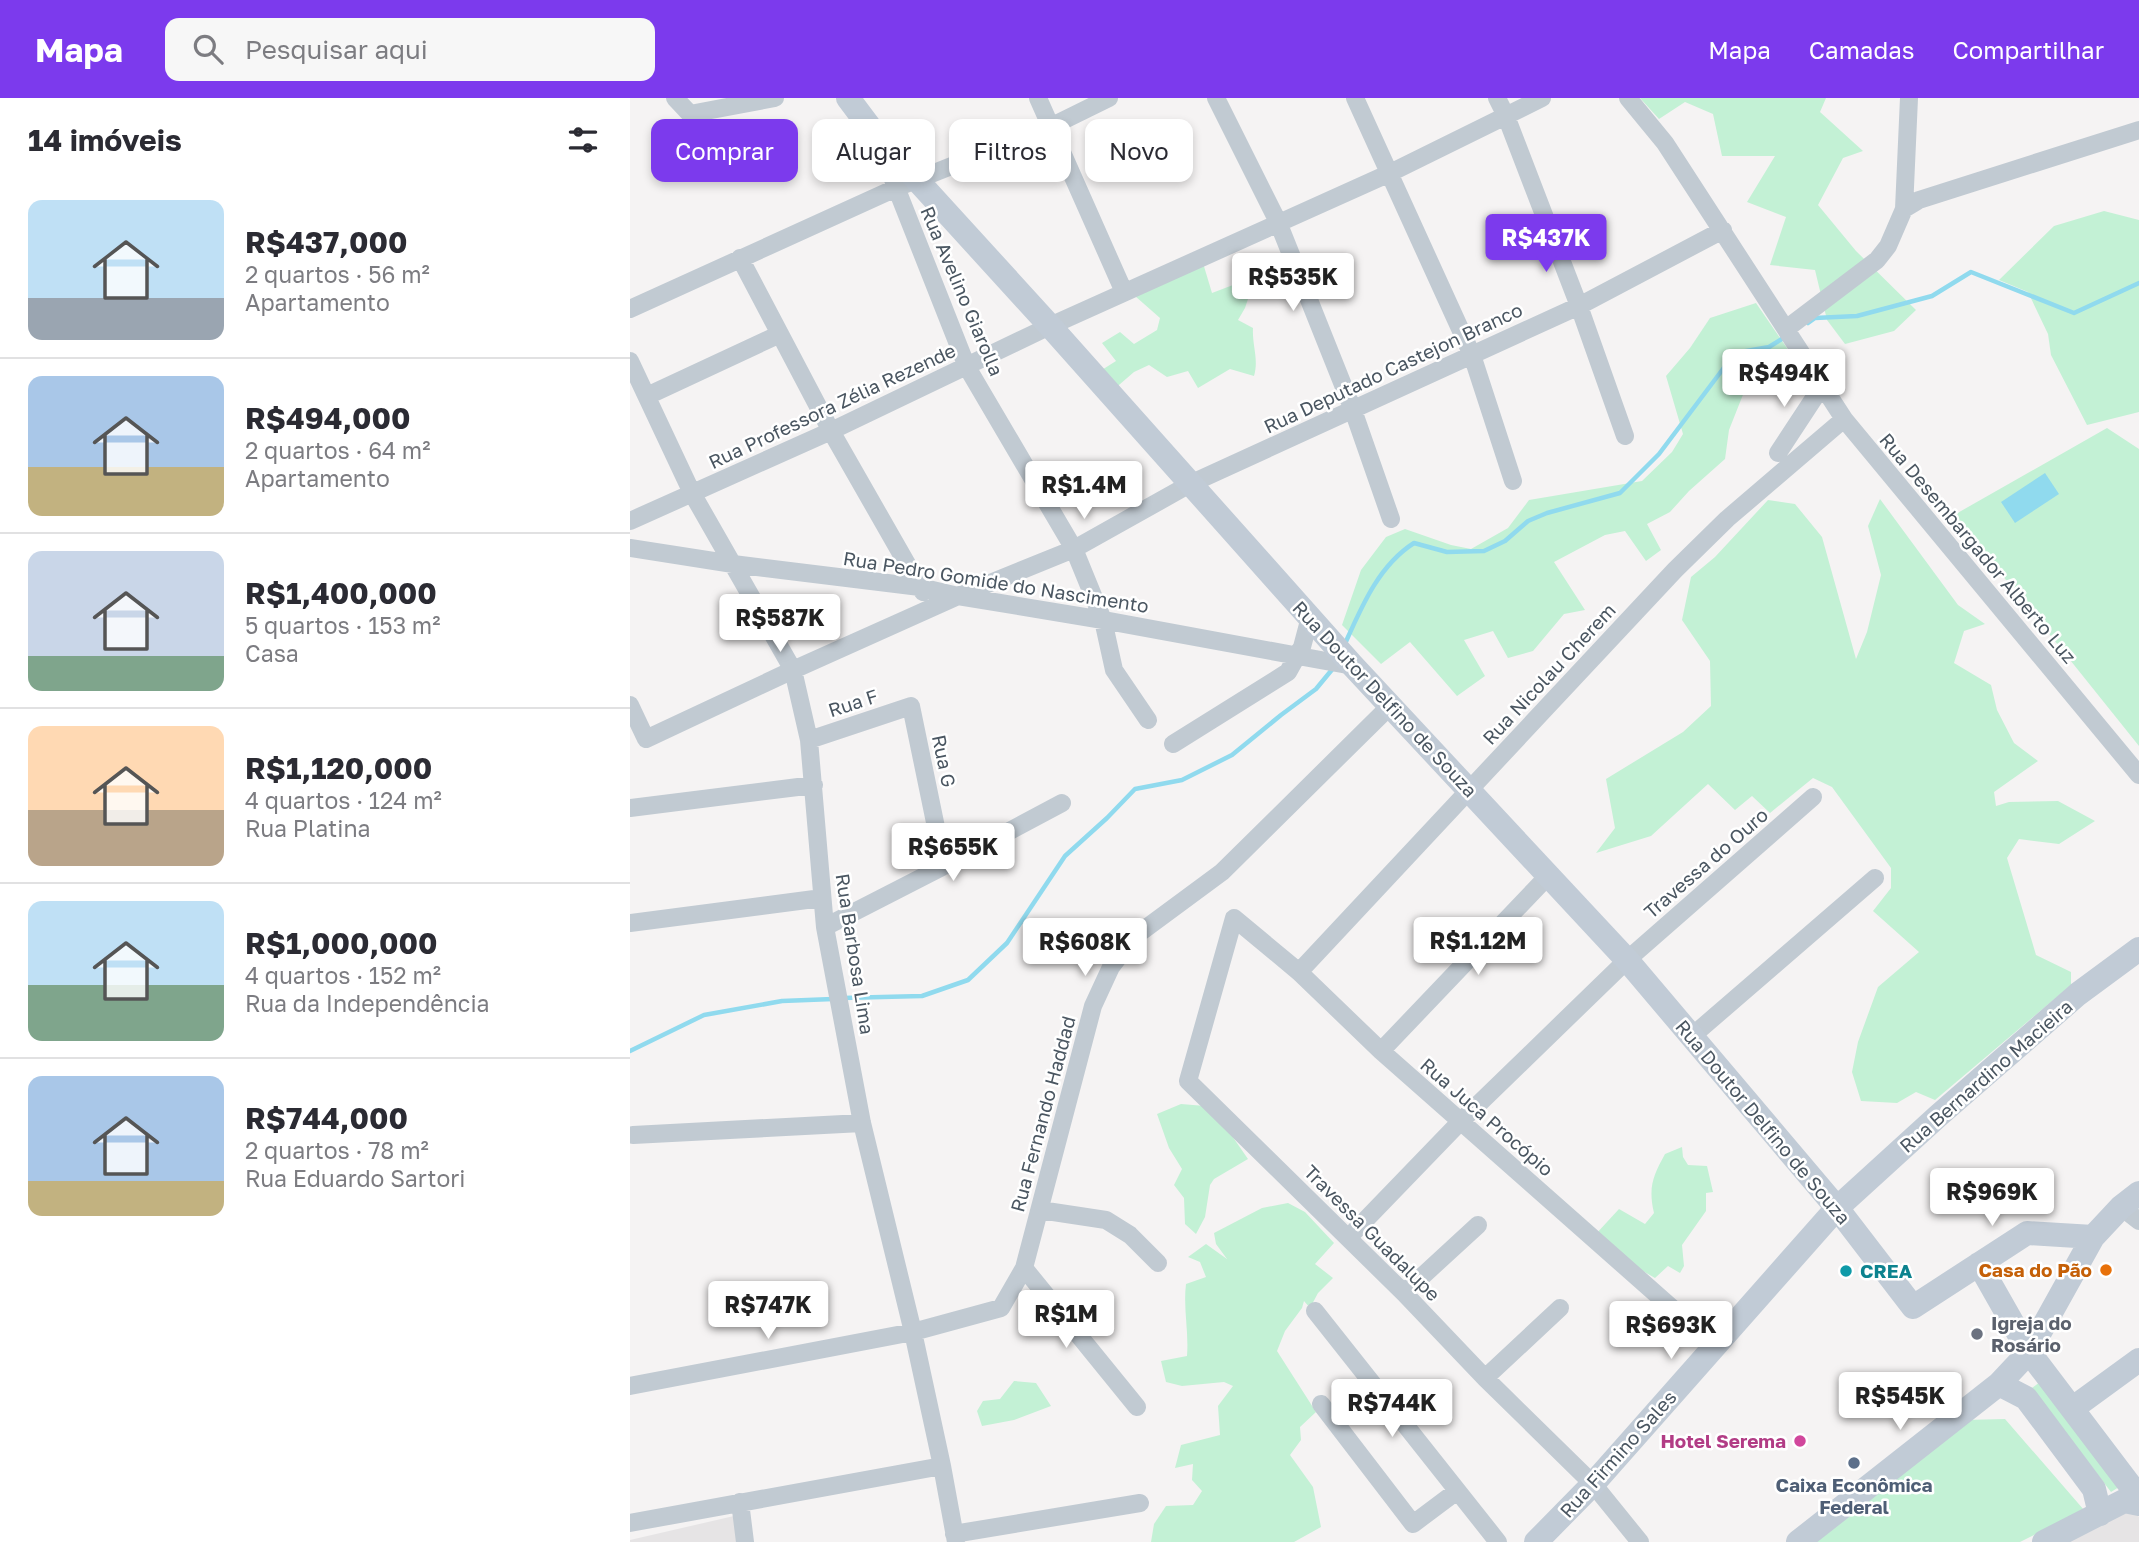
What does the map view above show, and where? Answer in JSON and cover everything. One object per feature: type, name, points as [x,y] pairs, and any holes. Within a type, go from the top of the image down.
[{"type":"street","points":[[675,98],[690,114],[775,98]]},
{"type":"street","name":"Rua Doutor Delfino de Souza","points":[[848,98],[875,134],[906,184],[1050,326],[1353,666],[1627,960],[1837,1208],[1913,1307],[1979,1264]]},
{"type":"street","points":[[1038,98],[1047,119]]},
{"type":"street","points":[[1066,119],[1109,98]]},
{"type":"street","points":[[1216,98],[1278,222],[1353,410],[1391,519]]},
{"type":"street","points":[[1355,98],[1472,355],[1513,481]]},
{"type":"street","points":[[1497,98],[1579,306],[1625,436]]},
{"type":"street","name":"Rua Professora Zélia Rezende","points":[[630,521],[831,431],[1124,292],[1390,173],[1542,98]]},
{"type":"street","name":"Rua Desembargador Alberto Luz","points":[[1628,98],[1665,143],[1843,419],[2139,775]]},
{"type":"street","points":[[1786,329],[1877,260],[1888,246],[1904,209],[1909,98]]},
{"type":"street","points":[[1904,209],[1919,200],[2139,130]]},
{"type":"street","points":[[630,309],[949,167]]},
{"type":"street","points":[[1071,174],[1124,292]]},
{"type":"street","name":"Rua Avelino Giarolla","points":[[906,184],[967,367],[1074,549],[1103,620],[1114,670],[1148,720]]},
{"type":"street","name":"Rua Deputado Castejon Branco","points":[[630,705],[646,739],[958,596],[1074,549],[1190,484],[1579,306],[1723,230]]},
{"type":"street","points":[[740,258],[831,431],[931,608]]},
{"type":"street","points":[[647,396],[780,334]]},
{"type":"street","name":"Rua Barbosa Lima","points":[[630,361],[692,492],[793,670],[809,740],[825,927],[862,1123],[913,1332],[955,1538]]},
{"type":"street","points":[[1778,453],[1822,386]]},
{"type":"street","name":"Rua Nicolau Cherem","points":[[1299,972],[1675,570],[1727,519],[1843,419]]},
{"type":"street","name":"Rua Pedro Gomide do Nascimento","points":[[630,548],[733,564],[920,587],[1353,666]]},
{"type":"street","points":[[990,583],[990,592],[997,602]]},
{"type":"street","points":[[1172,744],[1288,672],[1298,657],[1310,617]]},
{"type":"street","name":"Rua F","points":[[809,740],[911,706]]},
{"type":"street","name":"Rua G","points":[[911,706],[944,866]]},
{"type":"street","name":"Rua Fernando Haddad","points":[[630,1387],[913,1332],[1001,1308],[1024,1268],[1093,1006],[1111,967],[1134,937],[1222,872],[1390,706]]},
{"type":"street","points":[[630,808],[814,785]]},
{"type":"street","name":"Travessa do Ouro","points":[[1348,1238],[1460,1122],[1627,960],[1813,797]]},
{"type":"street","points":[[825,927],[1062,803]]},
{"type":"street","points":[[1381,1051],[1548,876]]},
{"type":"street","points":[[1691,1037],[1875,878]]},
{"type":"street","points":[[630,923],[822,898]]},
{"type":"street","name":"Rua Juca Procópio","points":[[1234,918],[1299,972],[1381,1051],[1715,1346]]},
{"type":"street","name":"Travessa Guadalupe","points":[[1234,918],[1188,1081],[1593,1484],[1640,1542]]},
{"type":"street","name":"Rua Bernardino Macieira","points":[[1837,1208],[2078,994],[2139,949]]},
{"type":"street","points":[[633,1135],[862,1123]]},
{"type":"street","points":[[1798,1542],[1999,1384],[2029,1352],[2093,1237],[2133,1207]]},
{"type":"street","name":"Rua Firmino Sales","points":[[1536,1542],[1593,1484],[1837,1208]]},
{"type":"street","points":[[1040,1210],[1106,1220],[1130,1235],[1157,1263]]},
{"type":"street","points":[[1404,1293],[1478,1225]]},
{"type":"street","points":[[2044,1542],[2134,1495],[2073,1408],[2029,1352],[1979,1264],[2026,1233],[2093,1237]]},
{"type":"street","points":[[1024,1268],[1137,1407]]},
{"type":"street","points":[[1485,1378],[1560,1308]]},
{"type":"street","points":[[1315,1311],[1498,1542]]},
{"type":"street","points":[[2073,1408],[2139,1360]]},
{"type":"street","points":[[1999,1384],[2025,1398],[2094,1489],[2100,1514]]},
{"type":"street","points":[[1321,1404],[1413,1524],[1457,1490]]},
{"type":"street","points":[[630,1523],[942,1466]]},
{"type":"street","points":[[740,1502],[746,1542]]},
{"type":"street","points":[[955,1538],[1140,1503]]},
{"type":"shaded area","points":[[2130,1505],[2139,1517],[2139,1542],[2064,1542]]},
{"type":"shaded area","points":[[734,1516],[737,1542],[630,1542],[630,1540]]},
{"type":"green space","points":[[1640,98],[1826,98],[1820,112],[1863,151],[1843,158],[1818,205],[1856,251],[1916,310],[1894,331],[1845,344],[1827,320],[1815,270],[1770,265],[1786,217],[1747,202],[1775,156],[1722,156],[1713,114],[1685,102],[1659,119]]},
{"type":"green space","points":[[2104,211],[2139,220],[2139,412],[2087,425],[2051,355],[2048,334],[2028,292],[1999,280],[2054,226]]},
{"type":"green space","points":[[1203,263],[1212,293],[1233,285],[1251,290],[1238,320],[1253,328],[1256,364],[1254,376],[1230,369],[1198,388],[1188,371],[1167,377],[1149,365],[1134,372],[1112,391],[1097,373],[1116,361],[1102,343],[1120,332],[1134,344],[1157,330],[1160,318],[1135,296]]},
{"type":"green space","points":[[1756,303],[1789,351],[1746,387],[1729,430],[1725,459],[1670,512],[1647,524],[1661,550],[1646,561],[1625,531],[1605,535],[1554,562],[1585,610],[1564,614],[1533,651],[1508,658],[1493,631],[1464,640],[1485,676],[1457,696],[1410,642],[1381,664],[1342,625],[1361,570],[1386,537],[1405,529],[1471,549],[1508,528],[1529,500],[1642,481],[1672,452],[1683,434],[1666,376],[1690,348],[1710,318]]},
{"type":"green space","points":[[2107,428],[2139,449],[2139,746],[1954,515]]},
{"type":"green space","points":[[1880,499],[1958,605],[1985,624],[1964,631],[1954,663],[1991,685],[1997,710],[2014,743],[2038,761],[1994,792],[1996,806],[2009,802],[2058,801],[2095,821],[2059,844],[2019,839],[2007,858],[2036,955],[2071,972],[2071,985],[1935,1100],[1916,1092],[1897,1103],[1861,1101],[1852,1072],[1858,1042],[1878,987],[1919,952],[1873,911],[1891,888],[1891,868],[1832,787],[1813,778],[1770,813],[1752,796],[1735,810],[1708,784],[1651,836],[1596,853],[1615,828],[1606,779],[1683,732],[1711,706],[1710,661],[1682,620],[1691,577],[1715,557],[1768,500],[1795,504],[1822,537],[1856,659],[1867,632],[1881,575],[1868,526]]},
{"type":"green space","points":[[1181,1104],[1205,1106],[1221,1120],[1248,1159],[1214,1179],[1210,1185],[1205,1217],[1196,1234],[1185,1224],[1184,1198],[1174,1185],[1182,1169],[1169,1148],[1157,1114]]},
{"type":"green space","points":[[1682,1147],[1683,1157],[1688,1165],[1707,1166],[1713,1192],[1706,1193],[1706,1211],[1682,1245],[1684,1266],[1680,1273],[1668,1266],[1655,1278],[1622,1259],[1595,1235],[1619,1209],[1645,1224],[1654,1213],[1652,1189],[1657,1169],[1665,1154]]},
{"type":"green space","points":[[1288,1203],[1305,1212],[1334,1243],[1315,1264],[1333,1278],[1318,1293],[1310,1308],[1304,1301],[1285,1331],[1277,1351],[1316,1412],[1300,1427],[1301,1440],[1290,1455],[1313,1487],[1321,1527],[1294,1542],[1151,1542],[1154,1524],[1166,1506],[1193,1505],[1202,1491],[1192,1480],[1193,1464],[1175,1468],[1181,1445],[1220,1435],[1218,1406],[1233,1386],[1224,1382],[1182,1386],[1166,1382],[1161,1361],[1187,1356],[1186,1284],[1206,1277],[1200,1262],[1188,1257],[1206,1244],[1227,1259],[1216,1244],[1214,1233],[1262,1208]]},
{"type":"green space","points":[[1014,1381],[1036,1383],[1051,1406],[1014,1420],[982,1426],[977,1411],[983,1401],[1000,1399]]},
{"type":"green space","points":[[2040,1382],[2119,1487],[2111,1492],[2032,1388]]},
{"type":"green space","points":[[2005,1419],[2084,1510],[2020,1542],[1814,1542],[1964,1420]]},
{"type":"water","points":[[2045,473],[2059,494],[2015,523],[2001,502]]},
{"type":"waterway","points":[[1808,323],[1815,318],[1857,316],[1932,296],[1971,272],[2074,313],[2139,283]]},
{"type":"waterway","points":[[1344,646],[1372,589],[1401,552],[1414,543],[1447,552],[1484,551],[1505,541],[1528,521],[1547,513],[1620,493],[1659,454],[1735,353],[1769,347],[1785,337]]},
{"type":"waterway","points":[[842,998],[922,996],[968,980],[1007,943],[1065,856],[1135,789],[1182,780],[1232,755],[1316,689],[1335,666]]},
{"type":"waterway","points":[[630,1051],[704,1015],[782,1001],[833,999]]},
{"type":"place","name":"Casa do Pão","points":[[2106,1270]]},
{"type":"place","name":"CREA","points":[[1846,1271]]},
{"type":"place","name":"Igreja do Rosário","points":[[1977,1334]]},
{"type":"place","name":"Hotel Serema","points":[[1800,1441]]},
{"type":"place","name":"Caixa Econômica Federal","points":[[1854,1463]]}]
